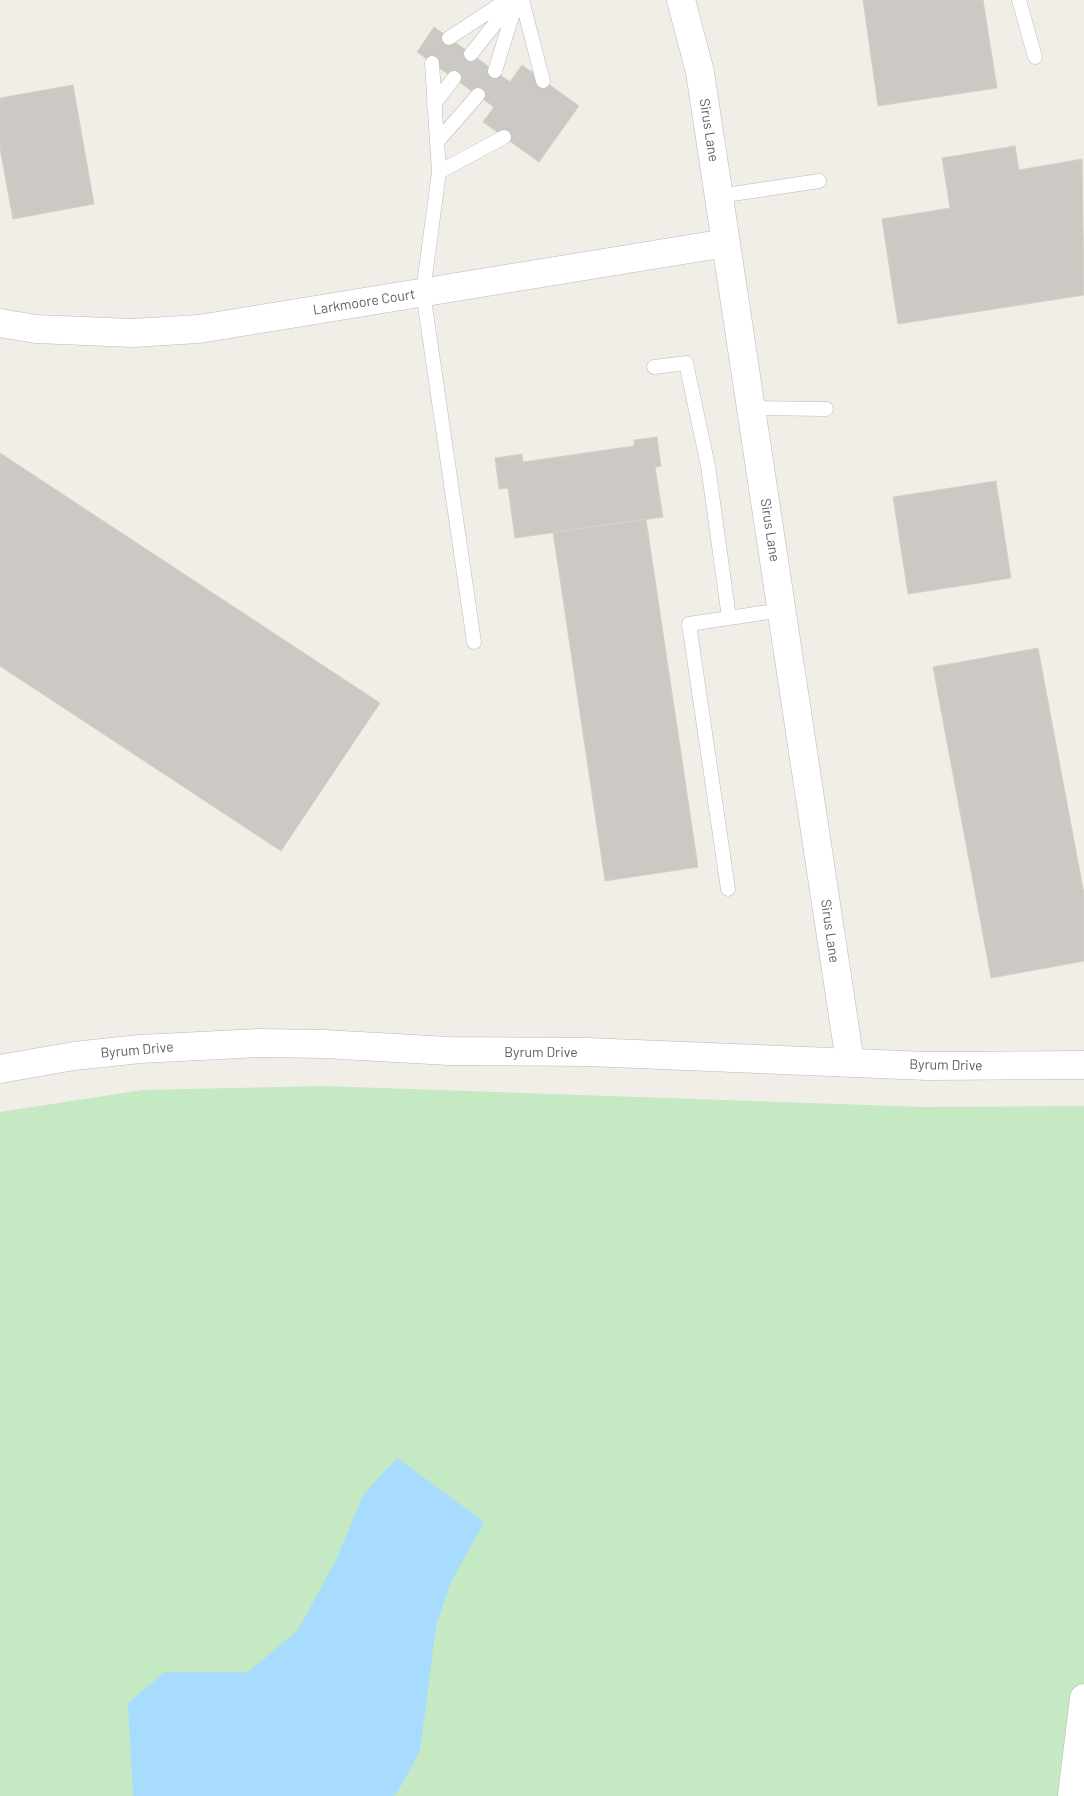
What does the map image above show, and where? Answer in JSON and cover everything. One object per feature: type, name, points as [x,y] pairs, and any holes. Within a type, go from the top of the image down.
[{"type":"street","name":"Sirus Lane","points":[[682,0],[700,72],[850,1062]]},
{"type":"street","name":"Larkmoore Court","points":[[0,323],[36,328],[132,333],[199,329],[726,243]]},
{"type":"street","name":"Byrum Drive","points":[[0,1069],[74,1056],[140,1049],[259,1043],[324,1044],[449,1052],[588,1052],[927,1066],[1084,1065]]},
{"type":"street","points":[[1072,1796],[1084,1698]]},
{"type":"lane","points":[[449,38],[507,0]]},
{"type":"lane","points":[[471,54],[513,0]]},
{"type":"lane","points":[[495,71],[517,0]]},
{"type":"lane","points":[[522,0],[543,81]]},
{"type":"lane","points":[[1018,0],[1035,57]]},
{"type":"lane","points":[[432,62],[439,172],[423,292],[474,642]]},
{"type":"lane","points":[[434,104],[454,78]]},
{"type":"lane","points":[[437,142],[478,95]]},
{"type":"lane","points":[[439,172],[504,137]]},
{"type":"lane","points":[[719,196],[819,181]]},
{"type":"lane","points":[[654,367],[686,363],[708,466],[729,618]]},
{"type":"lane","points":[[751,408],[826,409]]},
{"type":"lane","points":[[728,888],[689,624],[782,610]]},
{"type":"green space","points":[[324,1086],[924,1107],[1084,1106],[1084,1796],[0,1796],[0,1112],[143,1090]]},
{"type":"water","points":[[397,1458],[484,1522],[450,1584],[436,1626],[420,1751],[397,1793],[393,1796],[133,1796],[128,1703],[165,1672],[248,1672],[298,1630],[337,1558],[363,1495]]},
{"type":"building","points":[[863,0],[983,0],[997,88],[878,106]]},
{"type":"building","points":[[434,27],[510,82],[522,65],[579,106],[539,162],[483,122],[494,107],[417,52]]},
{"type":"building","points":[[73,85],[94,204],[13,219],[0,149],[0,98]]},
{"type":"building","points":[[1015,146],[1019,170],[1082,159],[1084,295],[898,324],[882,219],[950,208],[942,158]]},
{"type":"building","points":[[657,437],[661,466],[655,467],[663,517],[515,538],[508,488],[499,489],[495,458],[522,454],[523,462],[634,446],[634,440]]},
{"type":"building","points":[[0,453],[380,703],[281,851],[0,666]]},
{"type":"building","points":[[996,481],[1011,578],[908,594],[893,497]]},
{"type":"building","points":[[646,519],[698,867],[605,881],[553,532]]},
{"type":"building","points":[[1038,648],[1084,894],[1084,961],[991,978],[933,667]]}]
